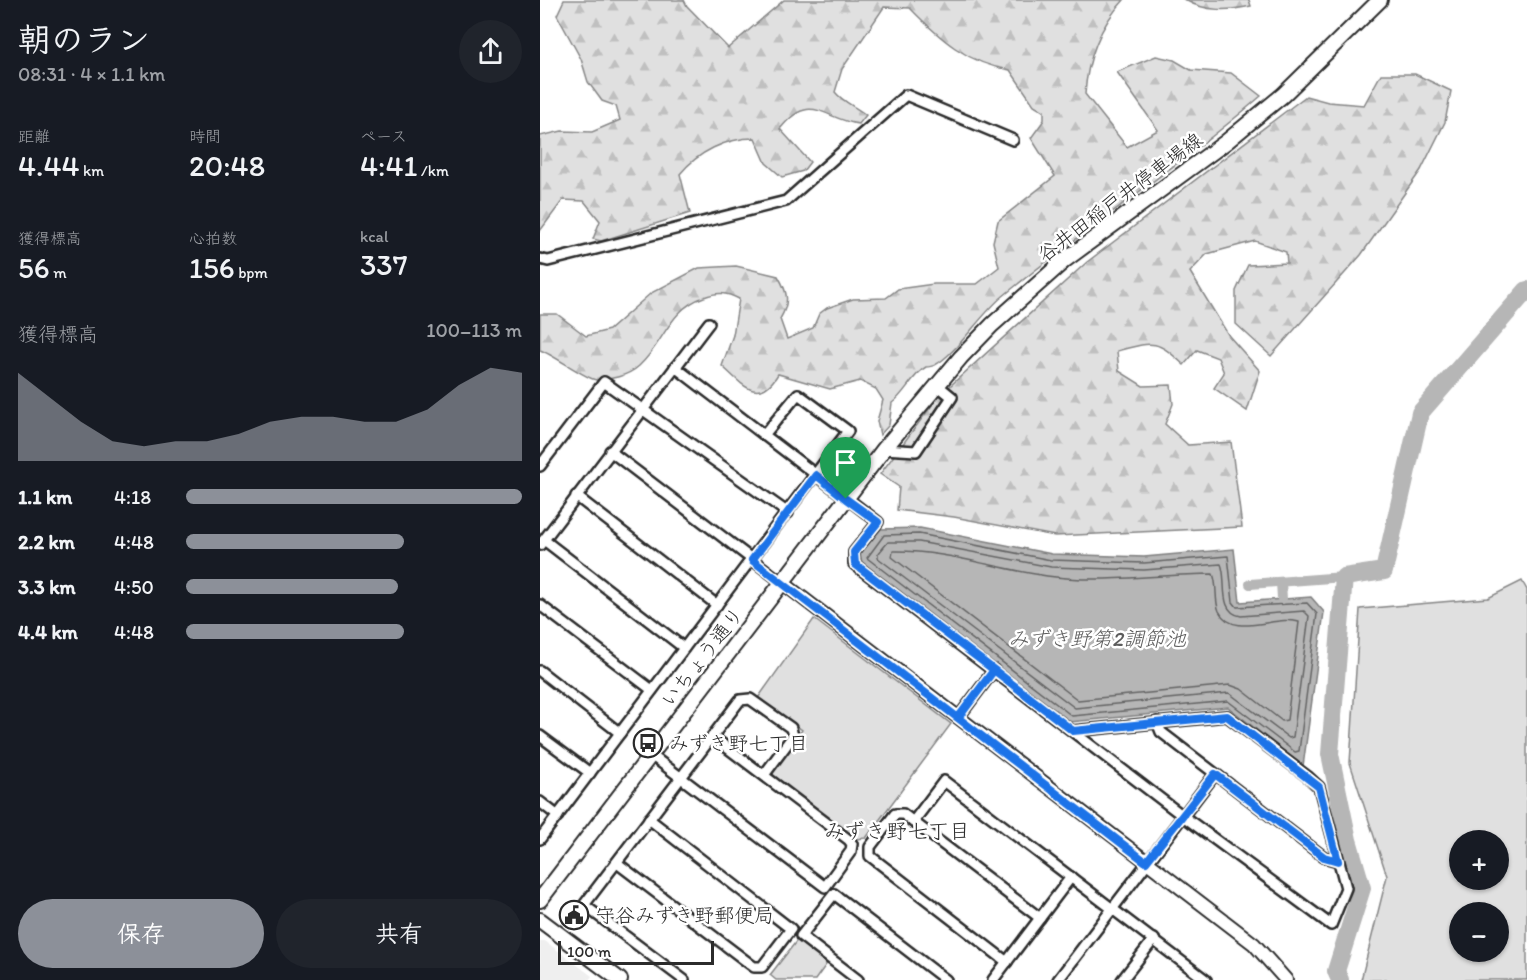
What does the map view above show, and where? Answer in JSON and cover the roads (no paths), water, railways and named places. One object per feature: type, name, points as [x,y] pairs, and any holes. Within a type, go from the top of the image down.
[{"type":"main road","name":"谷井田稲戸井停車場線","points":[[894,436],[936,384],[1027,292],[1108,227],[1259,115],[1310,71],[1380,0]]},
{"type":"main road","name":"いちょう通り","points":[[540,900],[894,436]]},
{"type":"main road","points":[[540,920],[620,980]]},
{"type":"street","points":[[540,259],[548,261],[786,201],[906,95],[1013,140]]},
{"type":"street","points":[[684,648],[542,542],[709,323]]},
{"type":"street","points":[[675,367],[878,522],[854,552],[855,564],[1183,816],[1331,926],[1346,888],[1319,787],[1307,776],[1227,716],[1073,731]]},
{"type":"street","points":[[540,466],[604,382],[788,513]]},
{"type":"street","points":[[884,449],[916,451],[952,397],[936,384]]},
{"type":"street","points":[[540,839],[848,431],[798,394],[764,435]]},
{"type":"street","points":[[610,451],[1254,944],[1286,980]]},
{"type":"street","points":[[576,496],[717,605]]},
{"type":"street","points":[[540,605],[652,690]]},
{"type":"street","points":[[958,718],[994,670]]},
{"type":"street","points":[[540,671],[620,733]]},
{"type":"street","points":[[684,980],[584,905],[740,700],[750,699],[791,728],[793,736],[764,775]]},
{"type":"street","points":[[1157,722],[1161,732],[1215,774],[1324,857],[1338,861]]},
{"type":"street","points":[[540,736],[590,773]]},
{"type":"street","points":[[651,755],[825,887],[851,851],[852,844],[713,737]]},
{"type":"street","points":[[1058,980],[1215,774]]},
{"type":"street","points":[[913,822],[944,781],[1206,980]]},
{"type":"street","points":[[540,802],[558,816]]},
{"type":"street","points":[[1007,962],[870,856],[870,847],[895,814],[903,814],[1040,918]]},
{"type":"street","points":[[617,863],[754,967],[762,967],[792,929],[649,819]]},
{"type":"street","points":[[993,980],[1071,877]]},
{"type":"street","points":[[858,980],[801,936],[834,894],[946,980]]},
{"type":"street","points":[[1122,980],[1154,939]]},
{"type":"water","name":"みずき野第2調節池","points":[[920,528],[1052,554],[1144,557],[1234,549],[1240,602],[1311,597],[1324,612],[1303,766],[1228,707],[1070,722],[862,562],[860,554],[881,529]]},
{"type":"waterway","points":[[1340,980],[1336,971],[1362,888],[1348,840],[1330,754],[1344,577],[1384,571],[1420,413],[1527,290]]},
{"type":"waterway","points":[[1250,584],[1344,577]]},
{"type":"waterway","points":[[1281,582],[1282,599]]},
{"type":"place","name":"みずき野七丁目","points":[[648,743]]},
{"type":"place","name":"守谷みずき野郵便局","points":[[574,915]]},
{"type":"district","name":"みずき野七丁目","points":[[897,830]]}]
